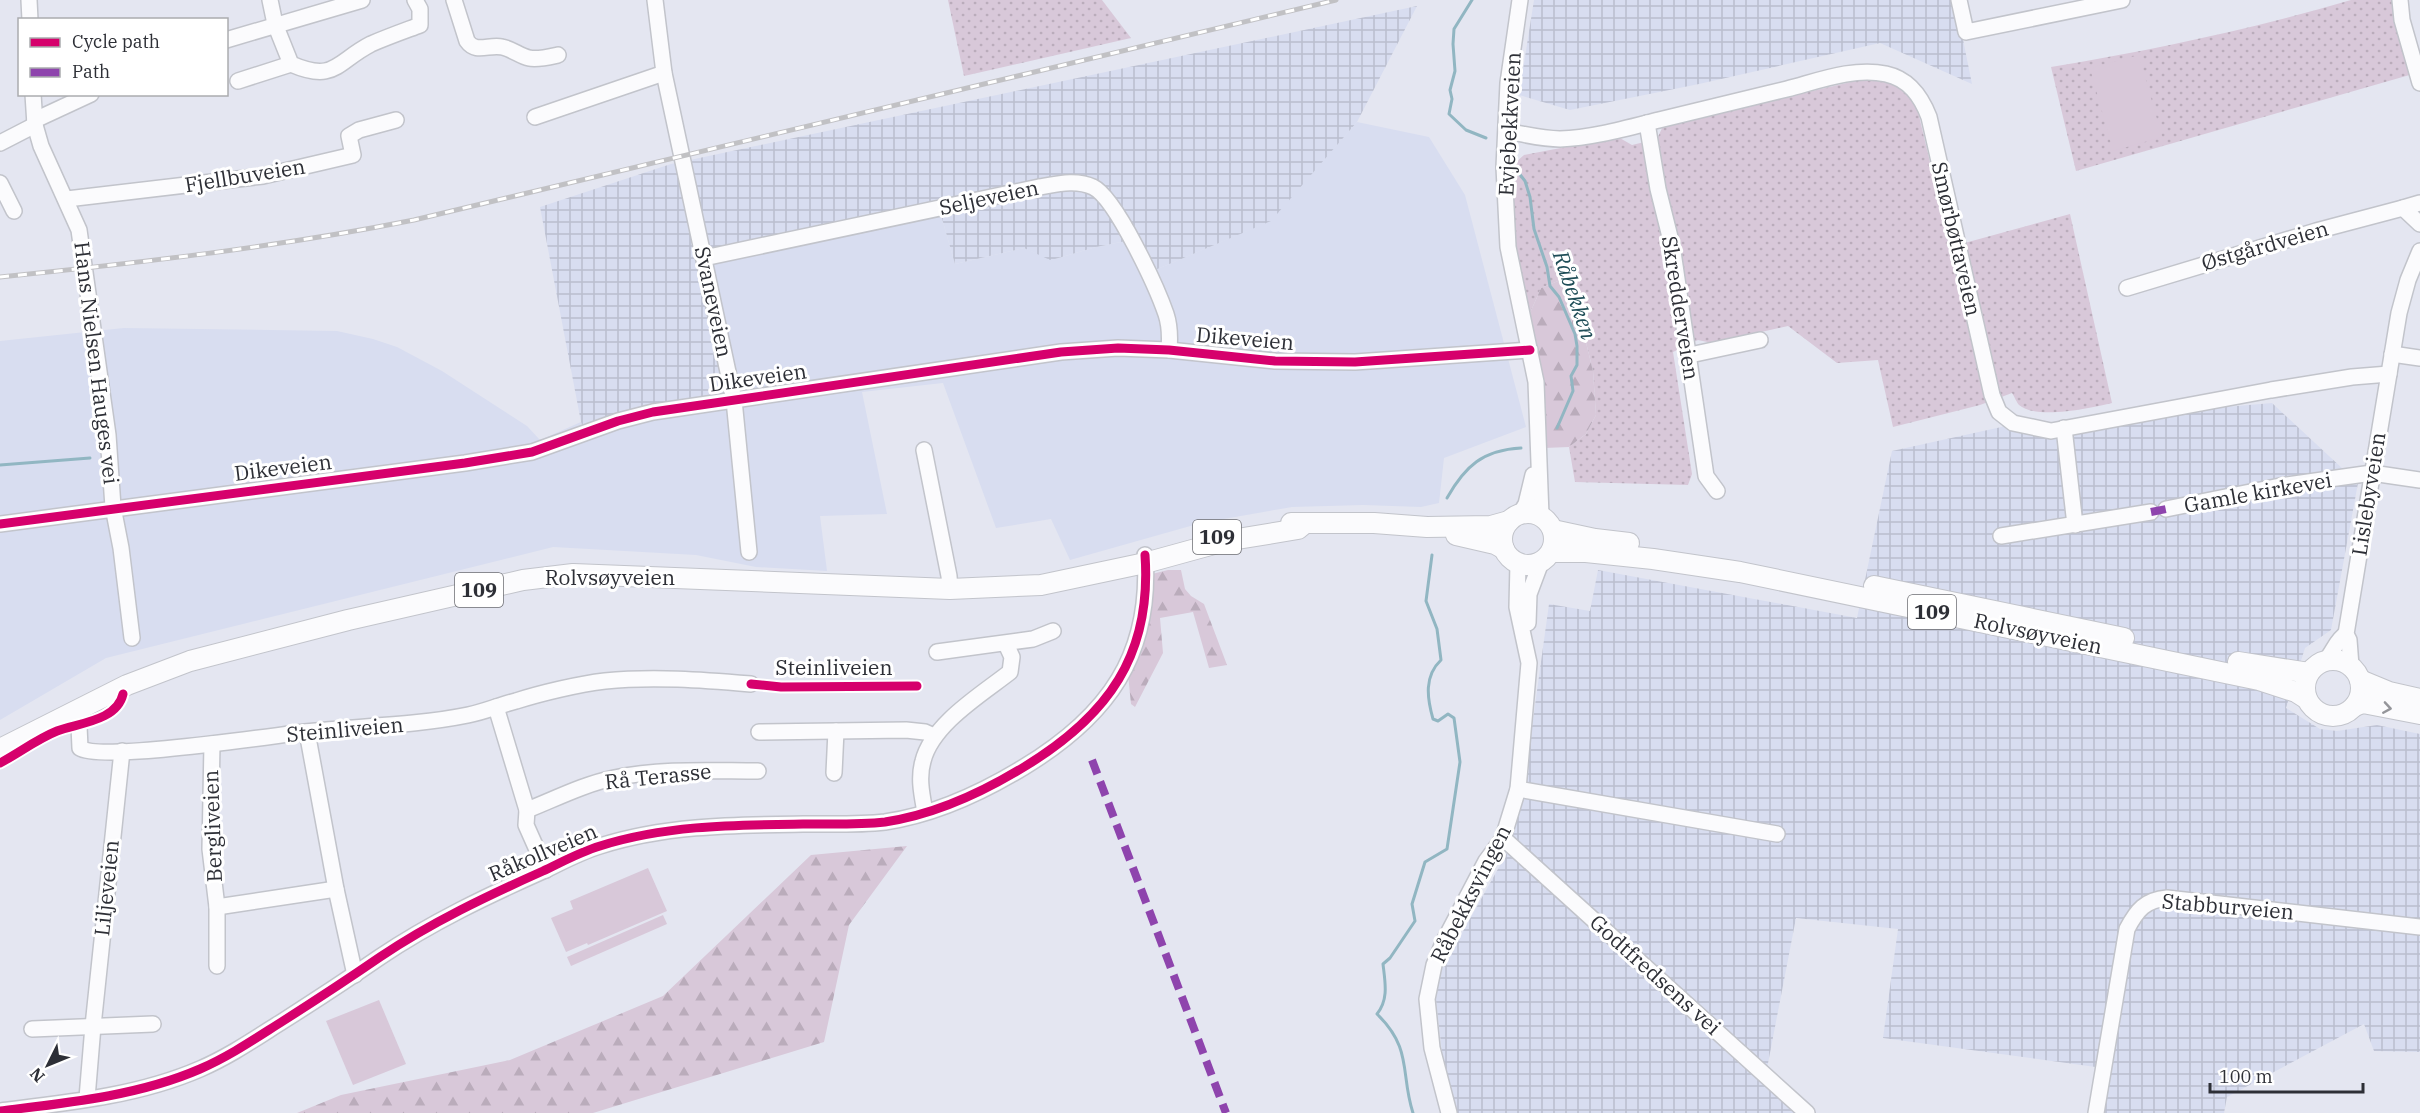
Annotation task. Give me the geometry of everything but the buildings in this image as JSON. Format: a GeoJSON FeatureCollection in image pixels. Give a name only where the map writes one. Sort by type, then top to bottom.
{"type":"FeatureCollection","features":[{"type":"Feature","properties":{"kind":"main road","name":"109"},"geometry":{"type":"LineString","coordinates":[[1515,517],[1531,513],[1547,523]]}},
{"type":"Feature","properties":{"kind":"main road","name":"Rolvsøyveien"},"geometry":{"type":"LineString","coordinates":[[0,749],[127,685],[190,661],[348,620],[540,577],[573,574],[950,589],[1033,584],[1042,580],[1139,561],[1258,528],[1297,522],[1304,524],[1374,523],[1427,527],[1491,526],[1515,517]]}},
{"type":"Feature","properties":{"kind":"main road"},"geometry":{"type":"LineString","coordinates":[[1511,556],[1502,539],[1504,529],[1515,517]]}},
{"type":"Feature","properties":{"kind":"main road","name":"Rolvsøyveien"},"geometry":{"type":"LineString","coordinates":[[1547,523],[1596,539],[1662,546],[1745,560],[2262,666],[2317,667]]}},
{"type":"Feature","properties":{"kind":"main road"},"geometry":{"type":"LineString","coordinates":[[1546,557],[1555,541],[1547,523]]}},
{"type":"Feature","properties":{"kind":"main road","name":"Rolvsøyveien"},"geometry":{"type":"LineString","coordinates":[[1427,527],[1470,537],[1511,556]]}},
{"type":"Feature","properties":{"kind":"main road","name":"109"},"geometry":{"type":"LineString","coordinates":[[1511,556],[1530,565],[1546,557]]}},
{"type":"Feature","properties":{"kind":"main road","name":"Rolvsøyveien"},"geometry":{"type":"LineString","coordinates":[[1546,557],[1653,559],[1740,572],[2259,680],[2296,692],[2307,699]]}},
{"type":"Feature","properties":{"kind":"main road","name":"109"},"geometry":{"type":"LineString","coordinates":[[2317,667],[2338,661],[2389,692],[2420,699]]}},
{"type":"Feature","properties":{"kind":"main road"},"geometry":{"type":"LineString","coordinates":[[2307,699],[2305,685],[2317,667]]}},
{"type":"Feature","properties":{"kind":"main road"},"geometry":{"type":"LineString","coordinates":[[2355,673],[2361,692],[2355,706]]}},
{"type":"Feature","properties":{"kind":"main road","name":"109"},"geometry":{"type":"LineString","coordinates":[[2307,699],[2313,708],[2323,715],[2334,716],[2346,713],[2355,706],[2363,704],[2420,714]]}},
{"type":"Feature","properties":{"kind":"street"},"geometry":{"type":"LineString","coordinates":[[29,0],[30,18]]}},
{"type":"Feature","properties":{"kind":"street"},"geometry":{"type":"LineString","coordinates":[[270,0],[275,24],[291,64]]}},
{"type":"Feature","properties":{"kind":"street"},"geometry":{"type":"LineString","coordinates":[[228,39],[362,0]]}},
{"type":"Feature","properties":{"kind":"street"},"geometry":{"type":"LineString","coordinates":[[238,81],[291,64],[311,73],[330,71],[370,45],[420,25],[420,9],[416,0]]}},
{"type":"Feature","properties":{"kind":"street"},"geometry":{"type":"LineString","coordinates":[[454,0],[470,46],[475,49],[500,46],[518,51],[529,58],[558,55]]}},
{"type":"Feature","properties":{"kind":"street","name":"Svaneveien"},"geometry":{"type":"LineString","coordinates":[[655,0],[664,73],[734,400],[749,552]]}},
{"type":"Feature","properties":{"kind":"street","name":"Evjebekkveien"},"geometry":{"type":"LineString","coordinates":[[1515,517],[1526,504],[1538,461],[1540,433],[1537,392],[1530,350],[1508,248],[1504,167],[1508,83],[1520,0]]}},
{"type":"Feature","properties":{"kind":"street"},"geometry":{"type":"LineString","coordinates":[[1959,0],[1966,32],[2122,0]]}},
{"type":"Feature","properties":{"kind":"street"},"geometry":{"type":"LineString","coordinates":[[2400,0],[2402,20],[2420,83]]}},
{"type":"Feature","properties":{"kind":"street"},"geometry":{"type":"LineString","coordinates":[[535,117],[664,73]]}},
{"type":"Feature","properties":{"kind":"street","name":"Smørbøttaveien"},"geometry":{"type":"LineString","coordinates":[[1506,131],[1560,139],[1647,123],[1849,74],[1886,74],[1905,82],[1922,99],[1929,117],[1992,395],[2004,417],[2024,427],[2050,431],[2352,376],[2390,374]]}},
{"type":"Feature","properties":{"kind":"street","name":"Hans Nielsen Hauges vei"},"geometry":{"type":"LineString","coordinates":[[33,96],[35,122],[48,163],[67,199],[79,230],[87,273],[108,435],[113,507],[121,548],[132,638]]}},
{"type":"Feature","properties":{"kind":"street"},"geometry":{"type":"LineString","coordinates":[[0,143],[35,122],[87,96]]}},
{"type":"Feature","properties":{"kind":"street","name":"Fjellbuveien"},"geometry":{"type":"LineString","coordinates":[[67,199],[263,176],[299,169],[353,155],[349,136],[359,130],[396,120]]}},
{"type":"Feature","properties":{"kind":"street","name":"Skredderveien"},"geometry":{"type":"LineString","coordinates":[[1647,123],[1690,355],[1706,476],[1717,491]]}},
{"type":"Feature","properties":{"kind":"street"},"geometry":{"type":"LineString","coordinates":[[0,183],[14,211]]}},
{"type":"Feature","properties":{"kind":"street","name":"Seljeveien"},"geometry":{"type":"LineString","coordinates":[[704,258],[1039,187],[1081,183],[1101,192],[1111,203],[1137,252],[1166,314],[1170,336],[1169,350]]}},
{"type":"Feature","properties":{"kind":"street","name":"Østgårdveien"},"geometry":{"type":"LineString","coordinates":[[2127,288],[2316,231],[2420,203]]}},
{"type":"Feature","properties":{"kind":"street"},"geometry":{"type":"LineString","coordinates":[[2403,208],[2420,224]]}},
{"type":"Feature","properties":{"kind":"street","name":"Lislebyveien"},"geometry":{"type":"LineString","coordinates":[[2355,673],[2346,634],[2392,354],[2408,280],[2420,251]]}},
{"type":"Feature","properties":{"kind":"street"},"geometry":{"type":"LineString","coordinates":[[1690,355],[1760,340]]}},
{"type":"Feature","properties":{"kind":"street","name":"Dikeveien"},"geometry":{"type":"LineString","coordinates":[[0,524],[113,507],[465,463],[532,452],[618,421],[653,412],[1061,352],[1118,348],[1169,350],[1275,361],[1355,362],[1530,350]]}},
{"type":"Feature","properties":{"kind":"street"},"geometry":{"type":"LineString","coordinates":[[2392,354],[2420,358]]}},
{"type":"Feature","properties":{"kind":"street"},"geometry":{"type":"LineString","coordinates":[[2064,428],[2075,525]]}},
{"type":"Feature","properties":{"kind":"street"},"geometry":{"type":"LineString","coordinates":[[924,450],[950,576],[950,589]]}},
{"type":"Feature","properties":{"kind":"street","name":"Evjebekkveien"},"geometry":{"type":"LineString","coordinates":[[1538,461],[1547,523]]}},
{"type":"Feature","properties":{"kind":"street","name":"Gamle kirkevei"},"geometry":{"type":"LineString","coordinates":[[2001,536],[2159,510],[2280,486],[2372,473],[2420,480]]}},
{"type":"Feature","properties":{"kind":"street","name":"Råbekksvingen"},"geometry":{"type":"LineString","coordinates":[[1449,1113],[1431,1038],[1427,999],[1443,943],[1486,861],[1503,838],[1518,789],[1529,684],[1529,663],[1517,607],[1511,556]]}},
{"type":"Feature","properties":{"kind":"street","name":"Råbekksvingen"},"geometry":{"type":"LineString","coordinates":[[1525,638],[1529,594],[1546,557]]}},
{"type":"Feature","properties":{"kind":"street","name":"Råkollveien"},"geometry":{"type":"LineString","coordinates":[[0,1111],[146,1087],[205,1067],[247,1045],[427,927],[482,898],[596,847],[665,830],[731,825],[883,822],[925,812],[981,790],[1022,769],[1075,731],[1113,689],[1128,666],[1142,624],[1144,595],[1139,561]]}},
{"type":"Feature","properties":{"kind":"street"},"geometry":{"type":"LineString","coordinates":[[937,652],[989,644],[1006,644],[1033,639],[1053,631]]}},
{"type":"Feature","properties":{"kind":"street","name":"Lislebyveien"},"geometry":{"type":"LineString","coordinates":[[2317,667],[2332,654],[2339,638],[2346,634]]}},
{"type":"Feature","properties":{"kind":"street"},"geometry":{"type":"LineString","coordinates":[[925,812],[920,784],[923,760],[934,736],[958,713],[1010,672],[1012,657],[1006,644]]}},
{"type":"Feature","properties":{"kind":"street","name":"Steinliveien"},"geometry":{"type":"LineString","coordinates":[[79,726],[78,742],[80,748],[85,752],[122,751],[212,744],[307,732],[416,724],[471,715],[518,700],[605,681],[692,679],[750,684]]}},
{"type":"Feature","properties":{"kind":"street"},"geometry":{"type":"LineString","coordinates":[[496,707],[527,810],[526,825],[546,870]]}},
{"type":"Feature","properties":{"kind":"street"},"geometry":{"type":"LineString","coordinates":[[759,732],[906,730],[925,732],[934,736]]}},
{"type":"Feature","properties":{"kind":"street"},"geometry":{"type":"LineString","coordinates":[[834,772],[836,731]]}},
{"type":"Feature","properties":{"kind":"street"},"geometry":{"type":"LineString","coordinates":[[307,732],[336,889],[355,975]]}},
{"type":"Feature","properties":{"kind":"street","name":"Bergliveien"},"geometry":{"type":"LineString","coordinates":[[212,744],[210,849],[217,908],[218,966]]}},
{"type":"Feature","properties":{"kind":"street","name":"Liljeveien"},"geometry":{"type":"LineString","coordinates":[[87,1098],[122,751]]}},
{"type":"Feature","properties":{"kind":"street","name":"Rå Terasse"},"geometry":{"type":"LineString","coordinates":[[527,810],[589,785],[615,778],[680,771],[758,771]]}},
{"type":"Feature","properties":{"kind":"street"},"geometry":{"type":"LineString","coordinates":[[1518,789],[1777,834]]}},
{"type":"Feature","properties":{"kind":"street","name":"Godtfredsens vei"},"geometry":{"type":"LineString","coordinates":[[1503,838],[1807,1113]]}},
{"type":"Feature","properties":{"kind":"street","name":"Bergliveien"},"geometry":{"type":"LineString","coordinates":[[217,908],[336,889]]}},
{"type":"Feature","properties":{"kind":"street","name":"Stabburveien"},"geometry":{"type":"LineString","coordinates":[[2096,1113],[2127,929],[2140,907],[2148,902],[2167,898],[2420,927]]}},
{"type":"Feature","properties":{"kind":"street"},"geometry":{"type":"LineString","coordinates":[[32,1029],[153,1023]]}},
{"type":"Feature","properties":{"kind":"shaded area"},"geometry":{"type":"Polygon","coordinates":[[[1534,0],[1955,0],[1972,84],[1880,43],[1699,84],[1570,110],[1519,95],[1534,0]]]}},
{"type":"Feature","properties":{"kind":"shaded area"},"geometry":{"type":"Polygon","coordinates":[[[1417,6],[1357,122],[1271,221],[1148,273],[1131,240],[1050,260],[1024,248],[955,264],[939,208],[705,258],[734,400],[585,433],[540,207],[671,164],[1417,6]]]}},
{"type":"Feature","properties":{"kind":"shaded area"},"geometry":{"type":"Polygon","coordinates":[[[1357,122],[1429,137],[1465,195],[1526,427],[1444,458],[1439,503],[1421,507],[1363,505],[1292,507],[1201,523],[1070,560],[1051,519],[996,528],[943,383],[862,392],[887,514],[820,516],[827,571],[756,567],[696,555],[553,547],[106,658],[0,720],[0,341],[124,328],[337,331],[397,347],[442,371],[527,426],[540,440],[581,422],[585,432],[704,258],[939,208],[955,264],[1024,248],[1055,259],[1131,240],[1148,273],[1270,221],[1357,122]]]}},
{"type":"Feature","properties":{"kind":"shaded area"},"geometry":{"type":"Polygon","coordinates":[[[2272,403],[2358,483],[2331,630],[2305,648],[2286,708],[2320,729],[2337,731],[2377,725],[2420,734],[2420,1052],[2374,1051],[2364,1024],[2227,1097],[2224,1113],[2104,1113],[2110,1069],[1883,1038],[1898,929],[1796,918],[1764,1084],[1796,1113],[1449,1113],[1434,983],[1508,851],[1532,727],[1549,604],[1590,611],[1598,570],[1857,618],[1892,451],[2006,426],[2272,403]]]}},
{"type":"Feature","properties":{"kind":"green space"},"geometry":{"type":"Polygon","coordinates":[[[948,0],[1102,0],[1131,38],[964,76],[948,0]]]}},
{"type":"Feature","properties":{"kind":"green space"},"geometry":{"type":"Polygon","coordinates":[[[2351,0],[2394,0],[2413,74],[2076,171],[2051,67],[2202,38],[2351,0]]]}},
{"type":"Feature","properties":{"kind":"green space"},"geometry":{"type":"Polygon","coordinates":[[[2139,55],[2162,137],[2113,151],[2090,68],[2139,55]]]}},
{"type":"Feature","properties":{"kind":"green space"},"geometry":{"type":"Polygon","coordinates":[[[1868,78],[1898,85],[1916,103],[1950,247],[2070,214],[2112,403],[2064,412],[2038,412],[2019,405],[2012,393],[1980,405],[1893,427],[1878,360],[1837,363],[1788,326],[1712,343],[1698,340],[1673,352],[1692,474],[1688,485],[1575,482],[1569,447],[1586,434],[1596,415],[1593,371],[1583,330],[1558,281],[1541,288],[1530,313],[1512,242],[1509,178],[1516,162],[1524,155],[1618,137],[1632,145],[1657,139],[1663,126],[1868,78]]]}},
{"type":"Feature","properties":{"kind":"green space"},"geometry":{"type":"Polygon","coordinates":[[[1558,281],[1583,330],[1593,371],[1596,415],[1586,434],[1569,447],[1544,448],[1530,313],[1541,288],[1558,281]]]}},
{"type":"Feature","properties":{"kind":"green space"},"geometry":{"type":"Polygon","coordinates":[[[1181,570],[1185,589],[1204,604],[1227,665],[1209,668],[1193,612],[1160,618],[1163,653],[1135,707],[1131,704],[1128,674],[1143,649],[1152,574],[1181,570]]]}},
{"type":"Feature","properties":{"kind":"green space"},"geometry":{"type":"Polygon","coordinates":[[[907,846],[849,925],[824,1042],[593,1113],[297,1113],[341,1095],[510,1060],[663,996],[811,855],[907,846]]]}},
{"type":"Feature","properties":{"kind":"green space"},"geometry":{"type":"Polygon","coordinates":[[[648,868],[667,911],[566,952],[551,918],[573,909],[570,901],[648,868]]]}},
{"type":"Feature","properties":{"kind":"green space"},"geometry":{"type":"Polygon","coordinates":[[[663,915],[667,924],[571,966],[567,957],[663,915]]]}},
{"type":"Feature","properties":{"kind":"green space"},"geometry":{"type":"Polygon","coordinates":[[[379,1000],[406,1064],[353,1085],[326,1021],[379,1000]]]}},
{"type":"Feature","properties":{"kind":"waterway","name":"Råbekken"},"geometry":{"type":"LineString","coordinates":[[1472,0],[1454,29],[1455,71],[1450,90],[1452,99],[1449,114],[1466,130],[1486,138]]}},
{"type":"Feature","properties":{"kind":"waterway","name":"Råbekken"},"geometry":{"type":"LineString","coordinates":[[1518,172],[1525,181],[1530,197],[1534,229],[1547,267],[1550,286],[1559,297],[1575,334],[1577,346],[1577,365],[1571,376],[1573,391],[1557,428]]}},
{"type":"Feature","properties":{"kind":"waterway","name":"Råbekken"},"geometry":{"type":"LineString","coordinates":[[1447,498],[1461,477],[1476,462],[1496,452],[1521,448]]}},
{"type":"Feature","properties":{"kind":"waterway"},"geometry":{"type":"LineString","coordinates":[[0,465],[90,458]]}},
{"type":"Feature","properties":{"kind":"waterway","name":"Råbekken"},"geometry":{"type":"LineString","coordinates":[[1413,1113],[1401,1050],[1396,1039],[1377,1014],[1385,996],[1383,964],[1390,958],[1415,921],[1412,904],[1425,862],[1447,849],[1460,762],[1454,718],[1448,714],[1438,721],[1433,719],[1429,703],[1429,680],[1441,660],[1437,629],[1426,601],[1432,555]]}},
{"type":"Feature","properties":{"kind":"railway"},"geometry":{"type":"LineString","coordinates":[[0,277],[208,253],[363,230],[414,220],[1336,0]]}},
{"type":"Feature","properties":{"kind":"marked path"},"geometry":{"type":"LineString","coordinates":[[2151,512],[2166,509]]}},
{"type":"Feature","properties":{"kind":"marked path"},"geometry":{"type":"LineString","coordinates":[[1092,760],[1226,1113]]}},
{"type":"Feature","properties":{"kind":"cycle path"},"geometry":{"type":"LineString","coordinates":[[0,524],[465,463],[532,452],[618,421],[653,412],[1061,352],[1118,348],[1169,350],[1275,361],[1355,362],[1530,350]]}},
{"type":"Feature","properties":{"kind":"cycle path"},"geometry":{"type":"LineString","coordinates":[[0,1111],[127,1092],[200,1069],[253,1040],[400,944],[440,921],[501,890],[600,846],[675,830],[751,825],[885,822],[921,814],[975,794],[1024,767],[1054,747],[1101,704],[1119,679],[1132,653],[1141,623],[1145,591],[1145,555]]}},
{"type":"Feature","properties":{"kind":"cycle path"},"geometry":{"type":"LineString","coordinates":[[751,684],[781,687],[917,686]]}},
{"type":"Feature","properties":{"kind":"cycle path"},"geometry":{"type":"LineString","coordinates":[[0,763],[50,734],[105,715],[113,710],[123,694]]}}]}
